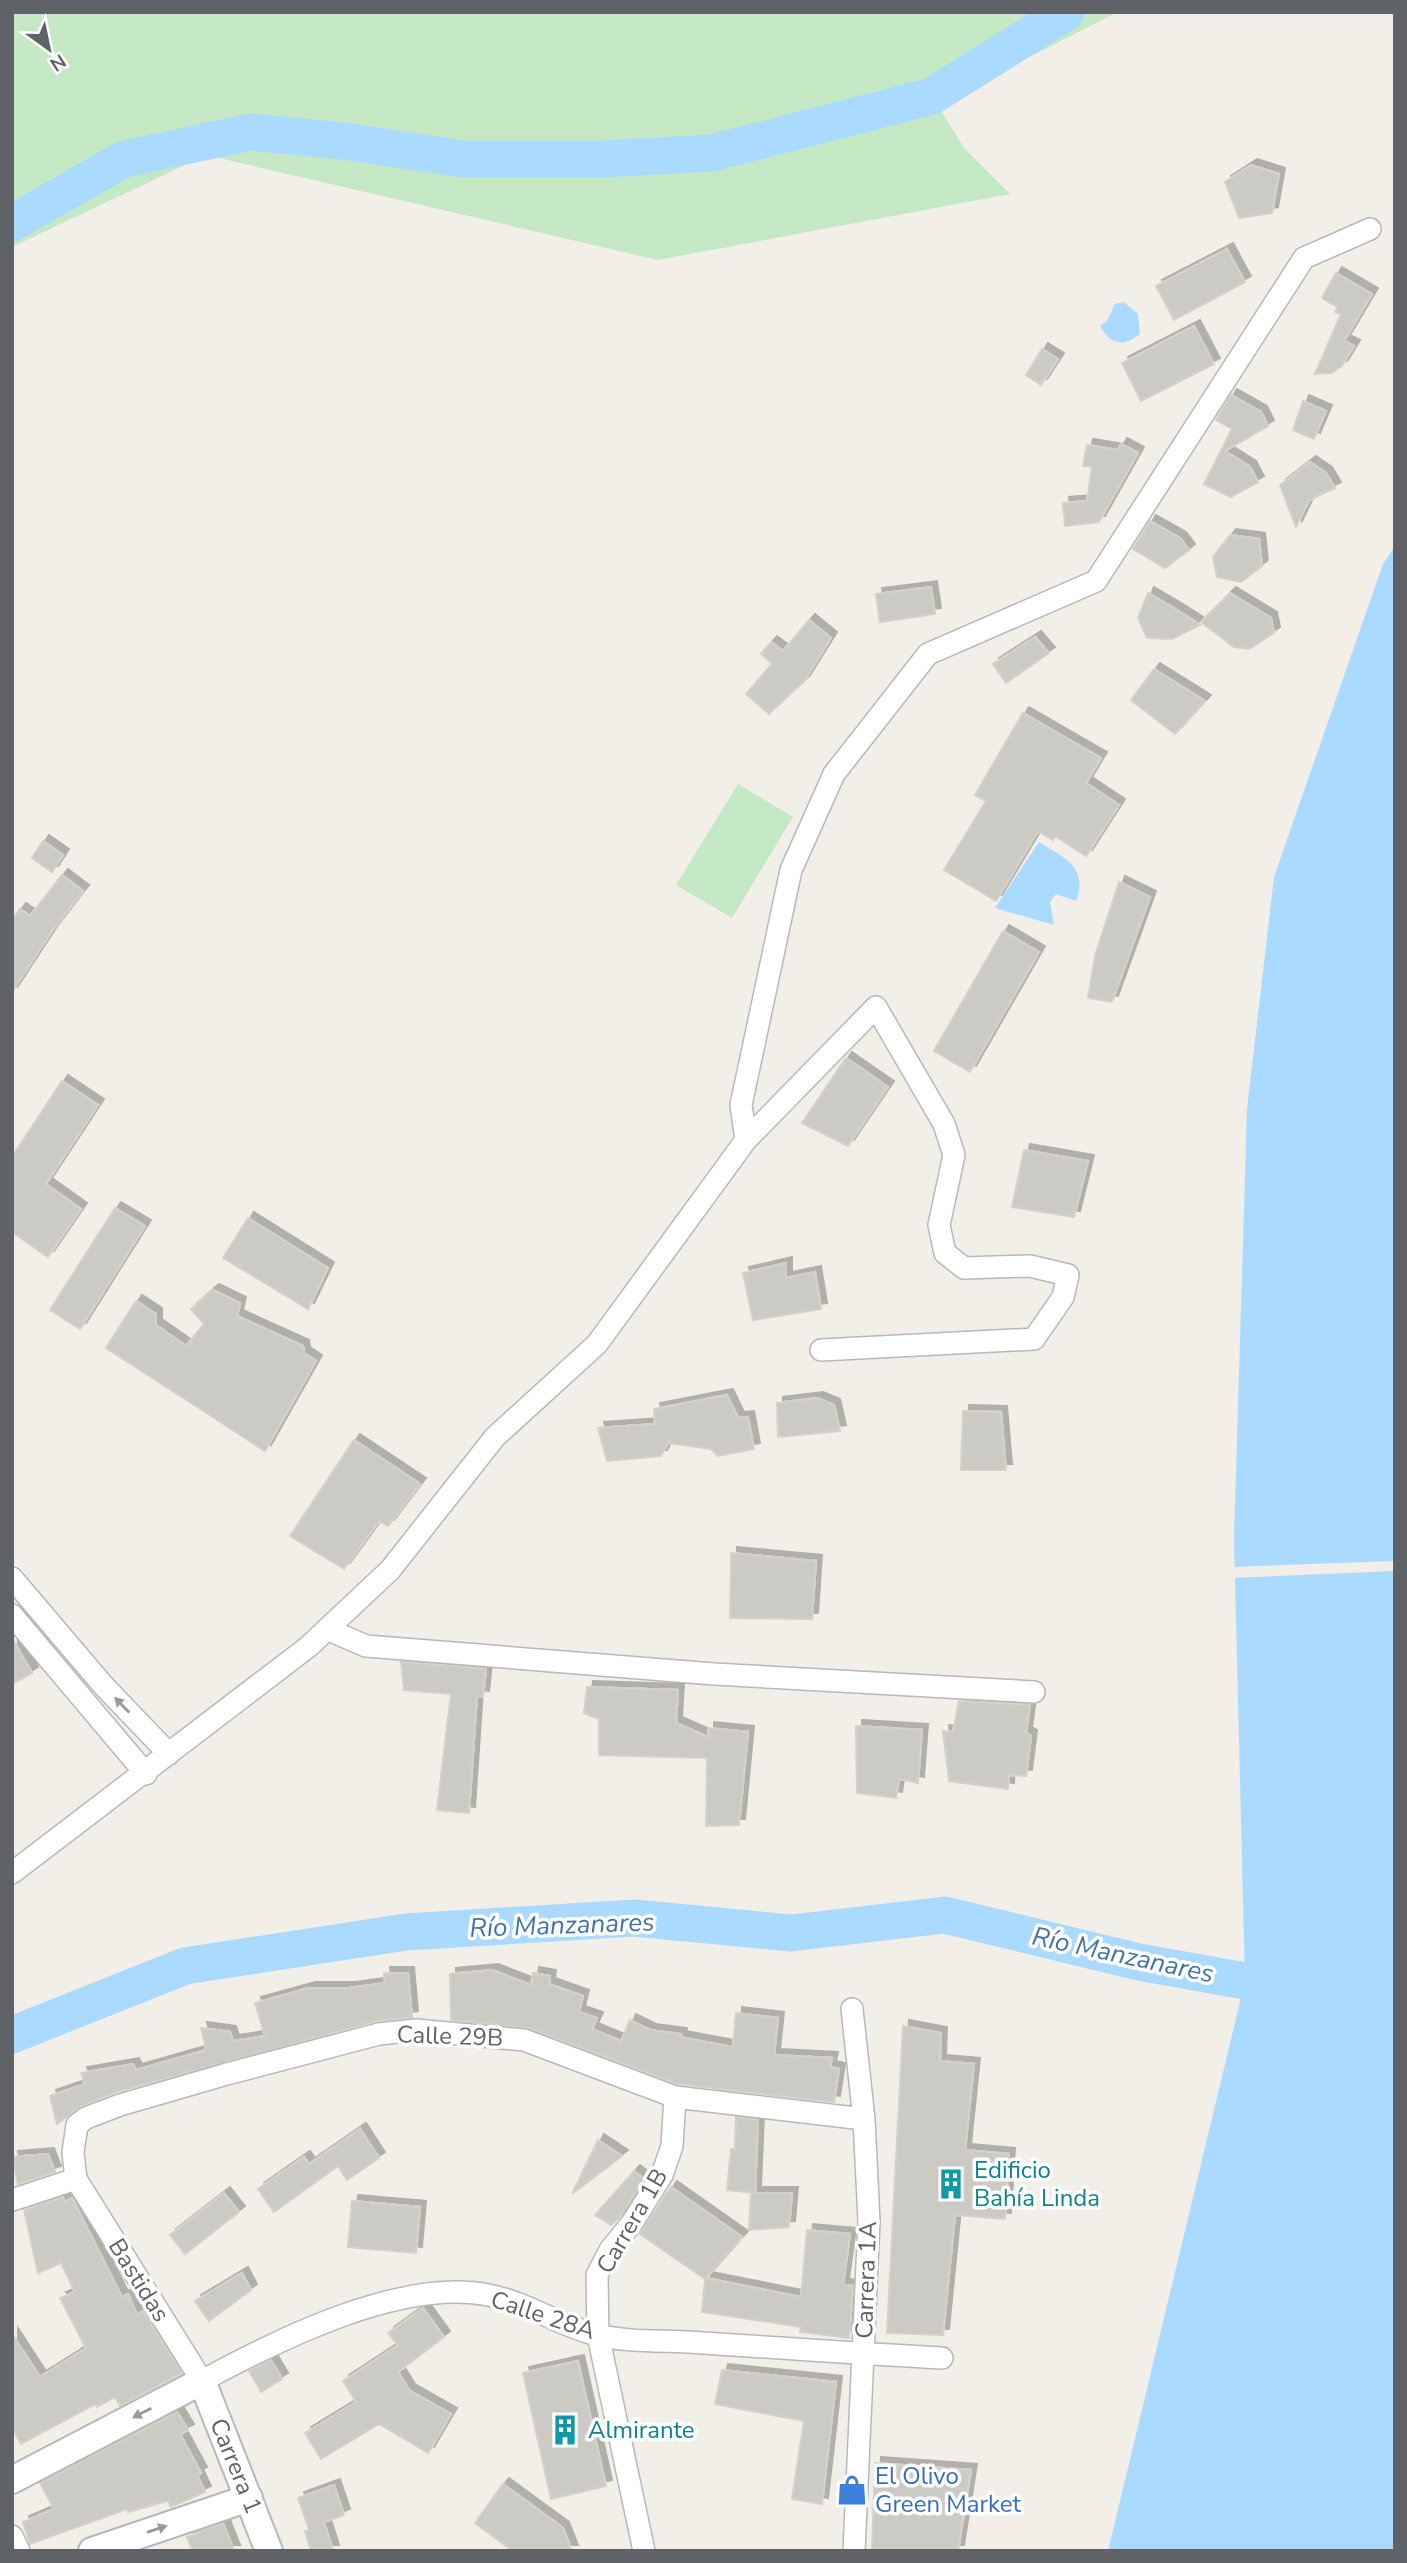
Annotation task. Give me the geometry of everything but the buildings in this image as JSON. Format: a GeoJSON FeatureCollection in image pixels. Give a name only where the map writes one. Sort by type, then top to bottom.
{"type":"FeatureCollection","features":[{"type":"Feature","properties":{"kind":"street"},"geometry":{"type":"LineString","coordinates":[[746,1140],[741,1105],[791,870],[834,774],[928,654],[1096,581],[1304,258],[1370,229]]}},
{"type":"Feature","properties":{"kind":"street"},"geometry":{"type":"LineString","coordinates":[[12,1873],[146,1774],[329,1630],[390,1570],[495,1437],[597,1344],[746,1140],[876,1007],[944,1124],[954,1155],[939,1224],[946,1253],[964,1268],[1030,1266],[1068,1275],[1063,1297],[1034,1339],[821,1350]]}},
{"type":"Feature","properties":{"kind":"street"},"geometry":{"type":"LineString","coordinates":[[12,1578],[103,1685],[169,1754]]}},
{"type":"Feature","properties":{"kind":"street"},"geometry":{"type":"LineString","coordinates":[[12,1615],[146,1774]]}},
{"type":"Feature","properties":{"kind":"street"},"geometry":{"type":"LineString","coordinates":[[329,1630],[366,1646],[714,1674],[1034,1692]]}},
{"type":"Feature","properties":{"kind":"street","name":"Carrera 1A"},"geometry":{"type":"LineString","coordinates":[[852,2009],[864,2119],[869,2221],[854,2551]]}},
{"type":"Feature","properties":{"kind":"street","name":"Calle 29B"},"geometry":{"type":"LineString","coordinates":[[76,2179],[74,2137],[77,2125],[86,2118],[216,2077],[379,2035],[416,2030],[524,2040],[675,2097],[864,2119]]}},
{"type":"Feature","properties":{"kind":"street","name":"Carrera 1B"},"geometry":{"type":"LineString","coordinates":[[644,2551],[598,2335],[597,2275],[610,2250],[632,2223],[662,2175],[672,2146],[675,2097]]}},
{"type":"Feature","properties":{"kind":"street"},"geometry":{"type":"LineString","coordinates":[[12,2200],[76,2179]]}},
{"type":"Feature","properties":{"kind":"street","name":"Bastidas"},"geometry":{"type":"LineString","coordinates":[[76,2179],[202,2381]]}},
{"type":"Feature","properties":{"kind":"street","name":"Calle 28A"},"geometry":{"type":"LineString","coordinates":[[202,2381],[260,2351],[350,2314],[401,2300],[442,2294],[485,2294],[598,2335],[942,2358]]}},
{"type":"Feature","properties":{"kind":"street"},"geometry":{"type":"LineString","coordinates":[[12,2480],[202,2381]]}},
{"type":"Feature","properties":{"kind":"street","name":"Carrera 1"},"geometry":{"type":"LineString","coordinates":[[202,2381],[269,2551]]}},
{"type":"Feature","properties":{"kind":"street"},"geometry":{"type":"LineString","coordinates":[[92,2551],[249,2498]]}},
{"type":"Feature","properties":{"kind":"street"},"geometry":{"type":"LineString","coordinates":[[12,2536],[19,2551]]}},
{"type":"Feature","properties":{"kind":"green space"},"geometry":{"type":"Polygon","coordinates":[[[12,12],[1118,12],[937,104],[964,148],[1010,194],[658,260],[206,155],[12,247],[12,12]]]}},
{"type":"Feature","properties":{"kind":"green space"},"geometry":{"type":"Polygon","coordinates":[[[738,784],[793,817],[732,918],[676,885],[738,784]]]}},
{"type":"Feature","properties":{"kind":"water"},"geometry":{"type":"Polygon","coordinates":[[[1124,302],[1138,314],[1140,334],[1128,341],[1118,342],[1108,337],[1100,326],[1107,321],[1115,304],[1124,302]]]}},
{"type":"Feature","properties":{"kind":"water"},"geometry":{"type":"Polygon","coordinates":[[[1395,546],[1395,2551],[1108,2551],[1245,1981],[1234,1539],[1247,1109],[1274,877],[1383,564],[1395,546]]]}},
{"type":"Feature","properties":{"kind":"water"},"geometry":{"type":"Polygon","coordinates":[[[1039,842],[1072,865],[1079,880],[1076,901],[1056,894],[1050,902],[1054,925],[995,908],[1039,842]]]}},
{"type":"Feature","properties":{"kind":"pier"},"geometry":{"type":"Polygon","coordinates":[[[1395,1561],[1395,1571],[1231,1578],[1231,1567],[1395,1561]]]}},
{"type":"Feature","properties":{"kind":"waterway"},"geometry":{"type":"LineString","coordinates":[[12,223],[124,159],[251,132],[343,141],[463,159],[603,159],[712,153],[932,96],[1066,12]]}},
{"type":"Feature","properties":{"kind":"waterway","name":"Río Manzanares"},"geometry":{"type":"LineString","coordinates":[[12,2035],[185,1966],[406,1932],[634,1918],[791,1933],[945,1915],[1139,1962],[1245,1981]]}},
{"type":"Feature","properties":{"kind":"place","name":"Edificio Bahía Linda"},"geometry":{"type":"Point","coordinates":[951,2184]}},
{"type":"Feature","properties":{"kind":"place","name":"Almirante"},"geometry":{"type":"Point","coordinates":[565,2430]}},
{"type":"Feature","properties":{"kind":"place","name":"El Olivo Green Market"},"geometry":{"type":"Point","coordinates":[852,2490]}}]}
